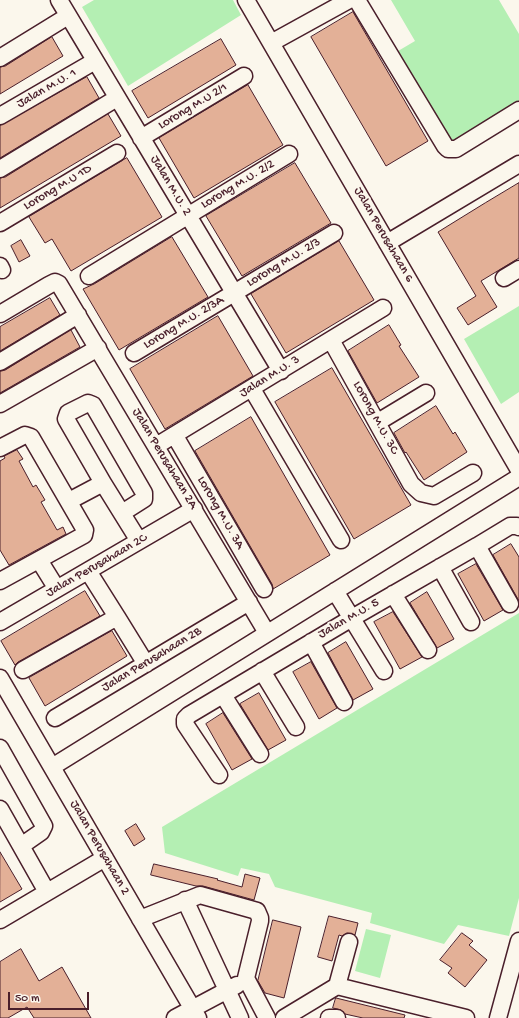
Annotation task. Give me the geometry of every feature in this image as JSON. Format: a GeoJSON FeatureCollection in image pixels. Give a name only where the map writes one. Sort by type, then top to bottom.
{"type":"FeatureCollection","features":[{"type":"Feature","properties":{"kind":"street","name":"Jalan M.U. 2"},"geometry":{"type":"LineString","coordinates":[[59,0],[281,371]]}},
{"type":"Feature","properties":{"kind":"street","name":"Jalan Perusahaan 6"},"geometry":{"type":"LineString","coordinates":[[246,0],[519,470]]}},
{"type":"Feature","properties":{"kind":"street"},"geometry":{"type":"LineString","coordinates":[[272,43],[349,0]]}},
{"type":"Feature","properties":{"kind":"street"},"geometry":{"type":"LineString","coordinates":[[357,0],[448,150],[456,149],[519,110]]}},
{"type":"Feature","properties":{"kind":"street"},"geometry":{"type":"LineString","coordinates":[[0,58],[68,16]]}},
{"type":"Feature","properties":{"kind":"street","name":"Jalan M.U. 1"},"geometry":{"type":"LineString","coordinates":[[0,116],[95,61]]}},
{"type":"Feature","properties":{"kind":"street","name":"Lorong M.U 2/1"},"geometry":{"type":"LineString","coordinates":[[141,138],[244,76]]}},
{"type":"Feature","properties":{"kind":"street"},"geometry":{"type":"LineString","coordinates":[[0,169],[117,98]]}},
{"type":"Feature","properties":{"kind":"street","name":"Lorong M.U 1D"},"geometry":{"type":"LineString","coordinates":[[0,223],[116,153]]}},
{"type":"Feature","properties":{"kind":"street","name":"Lorong M.U. 2/2"},"geometry":{"type":"LineString","coordinates":[[89,276],[289,154]]}},
{"type":"Feature","properties":{"kind":"street"},"geometry":{"type":"LineString","coordinates":[[387,243],[519,164]]}},
{"type":"Feature","properties":{"kind":"street","name":"Lorong M.U. 2/3"},"geometry":{"type":"LineString","coordinates":[[234,293],[334,233]]}},
{"type":"Feature","properties":{"kind":"street"},"geometry":{"type":"LineString","coordinates":[[504,278],[519,269]]}},
{"type":"Feature","properties":{"kind":"street","name":"Jalan Perusahaan 2A"},"geometry":{"type":"LineString","coordinates":[[0,314],[49,285],[55,282],[59,284],[267,633]]}},
{"type":"Feature","properties":{"kind":"street","name":"Lorong M.U. 2/3A"},"geometry":{"type":"LineString","coordinates":[[134,353],[234,293]]}},
{"type":"Feature","properties":{"kind":"street","name":"Jalan M.U. 3"},"geometry":{"type":"LineString","coordinates":[[156,446],[175,436],[383,308]]}},
{"type":"Feature","properties":{"kind":"street"},"geometry":{"type":"LineString","coordinates":[[0,362],[78,315]]}},
{"type":"Feature","properties":{"kind":"street","name":"Lorong M.U. 3C"},"geometry":{"type":"LineString","coordinates":[[331,340],[412,484],[421,493],[434,496],[473,473]]}},
{"type":"Feature","properties":{"kind":"street"},"geometry":{"type":"LineString","coordinates":[[0,404],[98,348]]}},
{"type":"Feature","properties":{"kind":"street"},"geometry":{"type":"LineString","coordinates":[[252,389],[341,540]]}},
{"type":"Feature","properties":{"kind":"street"},"geometry":{"type":"LineString","coordinates":[[378,422],[426,393]]}},
{"type":"Feature","properties":{"kind":"street"},"geometry":{"type":"LineString","coordinates":[[122,513],[144,499],[144,493],[93,405],[88,403],[68,413],[66,420],[103,483],[139,541]]}},
{"type":"Feature","properties":{"kind":"street"},"geometry":{"type":"LineString","coordinates":[[0,448],[25,435],[31,437],[85,530],[84,535],[0,581]]}},
{"type":"Feature","properties":{"kind":"street","name":"Lorong M.U. 3A"},"geometry":{"type":"LineString","coordinates":[[175,436],[264,589]]}},
{"type":"Feature","properties":{"kind":"street"},"geometry":{"type":"LineString","coordinates":[[52,767],[519,477]]}},
{"type":"Feature","properties":{"kind":"street"},"geometry":{"type":"LineString","coordinates":[[69,501],[103,483]]}},
{"type":"Feature","properties":{"kind":"street","name":"Jalan Perusahaan 2C"},"geometry":{"type":"LineString","coordinates":[[0,622],[194,509]]}},
{"type":"Feature","properties":{"kind":"street","name":"Jalan M.U. 5"},"geometry":{"type":"LineString","coordinates":[[219,775],[185,724],[185,719],[189,715],[510,526],[518,526]]}},
{"type":"Feature","properties":{"kind":"street"},"geometry":{"type":"LineString","coordinates":[[477,546],[510,604]]}},
{"type":"Feature","properties":{"kind":"street"},"geometry":{"type":"LineString","coordinates":[[39,560],[57,589]]}},
{"type":"Feature","properties":{"kind":"street"},"geometry":{"type":"LineString","coordinates":[[440,567],[471,622]]}},
{"type":"Feature","properties":{"kind":"street"},"geometry":{"type":"LineString","coordinates":[[88,571],[146,664]]}},
{"type":"Feature","properties":{"kind":"street"},"geometry":{"type":"LineString","coordinates":[[335,591],[384,671]]}},
{"type":"Feature","properties":{"kind":"street"},"geometry":{"type":"LineString","coordinates":[[393,594],[428,650]]}},
{"type":"Feature","properties":{"kind":"street","name":"Jalan Perusahaan 2B"},"geometry":{"type":"LineString","coordinates":[[55,718],[249,602]]}},
{"type":"Feature","properties":{"kind":"street"},"geometry":{"type":"LineString","coordinates":[[23,670],[117,617]]}},
{"type":"Feature","properties":{"kind":"street"},"geometry":{"type":"LineString","coordinates":[[312,642],[344,702]]}},
{"type":"Feature","properties":{"kind":"street"},"geometry":{"type":"LineString","coordinates":[[262,671],[296,727]]}},
{"type":"Feature","properties":{"kind":"street","name":"Jalan Perusahaan 2"},"geometry":{"type":"LineString","coordinates":[[0,678],[195,1013]]}},
{"type":"Feature","properties":{"kind":"street"},"geometry":{"type":"LineString","coordinates":[[223,695],[260,754]]}},
{"type":"Feature","properties":{"kind":"street"},"geometry":{"type":"LineString","coordinates":[[0,748],[44,826],[41,832],[21,846]]}},
{"type":"Feature","properties":{"kind":"street"},"geometry":{"type":"LineString","coordinates":[[0,809],[47,892]]}},
{"type":"Feature","properties":{"kind":"street"},"geometry":{"type":"LineString","coordinates":[[0,920],[105,858]]}},
{"type":"Feature","properties":{"kind":"street"},"geometry":{"type":"LineString","coordinates":[[140,918],[200,895],[253,910],[259,914],[260,921],[247,980],[267,1018]]}},
{"type":"Feature","properties":{"kind":"street"},"geometry":{"type":"LineString","coordinates":[[185,900],[240,1018]]}},
{"type":"Feature","properties":{"kind":"street"},"geometry":{"type":"LineString","coordinates":[[498,1018],[519,941]]}},
{"type":"Feature","properties":{"kind":"street"},"geometry":{"type":"LineString","coordinates":[[284,1018],[336,986],[349,942]]}},
{"type":"Feature","properties":{"kind":"street"},"geometry":{"type":"LineString","coordinates":[[175,1018],[195,1013],[227,990],[247,980]]}},
{"type":"Feature","properties":{"kind":"street"},"geometry":{"type":"LineString","coordinates":[[336,986],[466,1018]]}},
{"type":"Feature","properties":{"kind":"street"},"geometry":{"type":"LineString","coordinates":[[329,1018],[337,1018]]}},
{"type":"Feature","properties":{"kind":"green space"},"geometry":{"type":"Polygon","coordinates":[[[94,0],[233,0],[241,15],[128,86],[82,7],[94,0]]]}},
{"type":"Feature","properties":{"kind":"green space"},"geometry":{"type":"Polygon","coordinates":[[[391,0],[499,0],[519,34],[519,105],[448,148],[393,54],[415,41],[391,0]]]}},
{"type":"Feature","properties":{"kind":"green space"},"geometry":{"type":"Polygon","coordinates":[[[519,306],[519,392],[501,404],[464,339],[519,306]]]}},
{"type":"Feature","properties":{"kind":"green space"},"geometry":{"type":"Polygon","coordinates":[[[519,613],[519,898],[509,936],[458,925],[444,944],[370,923],[372,913],[275,887],[269,874],[241,868],[238,876],[165,853],[162,827],[519,613]]]}},
{"type":"Feature","properties":{"kind":"green space"},"geometry":{"type":"Polygon","coordinates":[[[366,929],[391,935],[380,978],[355,971],[366,929]]]}},
{"type":"Feature","properties":{"kind":"building"},"geometry":{"type":"Polygon","coordinates":[[[353,12],[428,141],[386,166],[311,37],[353,12]]]}},
{"type":"Feature","properties":{"kind":"building"},"geometry":{"type":"Polygon","coordinates":[[[52,37],[63,56],[0,94],[0,67],[5,66],[52,37]]]}},
{"type":"Feature","properties":{"kind":"building"},"geometry":{"type":"Polygon","coordinates":[[[221,39],[236,65],[148,118],[132,91],[221,39]]]}},
{"type":"Feature","properties":{"kind":"building"},"geometry":{"type":"Polygon","coordinates":[[[87,77],[99,98],[0,158],[0,126],[87,77]]]}},
{"type":"Feature","properties":{"kind":"building"},"geometry":{"type":"Polygon","coordinates":[[[248,85],[283,145],[194,198],[159,138],[248,85]]]}},
{"type":"Feature","properties":{"kind":"building"},"geometry":{"type":"Polygon","coordinates":[[[108,114],[121,136],[0,208],[0,178],[5,177],[108,114]]]}},
{"type":"Feature","properties":{"kind":"building"},"geometry":{"type":"Polygon","coordinates":[[[127,158],[162,217],[71,271],[52,239],[45,243],[29,217],[127,158]]]}},
{"type":"Feature","properties":{"kind":"building"},"geometry":{"type":"Polygon","coordinates":[[[295,163],[331,223],[242,276],[206,216],[295,163]]]}},
{"type":"Feature","properties":{"kind":"building"},"geometry":{"type":"Polygon","coordinates":[[[519,183],[519,258],[481,281],[497,307],[468,325],[457,308],[476,296],[438,232],[519,183]]]}},
{"type":"Feature","properties":{"kind":"building"},"geometry":{"type":"Polygon","coordinates":[[[172,237],[208,297],[119,350],[83,289],[94,284],[172,237]]]}},
{"type":"Feature","properties":{"kind":"building"},"geometry":{"type":"Polygon","coordinates":[[[21,240],[30,256],[19,262],[11,246],[21,240]]]}},
{"type":"Feature","properties":{"kind":"building"},"geometry":{"type":"Polygon","coordinates":[[[339,241],[374,300],[286,353],[251,294],[339,241]]]}},
{"type":"Feature","properties":{"kind":"building"},"geometry":{"type":"Polygon","coordinates":[[[50,298],[60,315],[0,351],[0,327],[50,298]]]}},
{"type":"Feature","properties":{"kind":"building"},"geometry":{"type":"Polygon","coordinates":[[[218,316],[253,376],[165,429],[130,369],[218,316]]]}},
{"type":"Feature","properties":{"kind":"building"},"geometry":{"type":"Polygon","coordinates":[[[389,325],[401,345],[399,346],[419,377],[377,403],[348,351],[389,325]]]}},
{"type":"Feature","properties":{"kind":"building"},"geometry":{"type":"Polygon","coordinates":[[[71,330],[80,347],[0,393],[0,371],[5,370],[71,330]]]}},
{"type":"Feature","properties":{"kind":"building"},"geometry":{"type":"Polygon","coordinates":[[[332,368],[411,505],[354,539],[275,402],[332,368]]]}},
{"type":"Feature","properties":{"kind":"building"},"geometry":{"type":"Polygon","coordinates":[[[436,406],[453,434],[455,432],[467,452],[424,480],[406,452],[405,453],[394,433],[436,406]]]}},
{"type":"Feature","properties":{"kind":"building"},"geometry":{"type":"Polygon","coordinates":[[[251,417],[330,555],[273,589],[272,584],[195,451],[251,417]]]}},
{"type":"Feature","properties":{"kind":"building"},"geometry":{"type":"Polygon","coordinates":[[[17,450],[23,459],[19,461],[33,487],[36,485],[45,500],[41,502],[57,530],[63,527],[66,534],[9,565],[0,550],[0,461],[5,458],[4,456],[17,450]]]}},
{"type":"Feature","properties":{"kind":"building"},"geometry":{"type":"Polygon","coordinates":[[[511,544],[519,557],[519,601],[493,555],[511,544]]]}},
{"type":"Feature","properties":{"kind":"building"},"geometry":{"type":"Polygon","coordinates":[[[476,564],[503,610],[484,621],[458,574],[476,564]]]}},
{"type":"Feature","properties":{"kind":"building"},"geometry":{"type":"Polygon","coordinates":[[[85,591],[100,616],[15,665],[1,641],[85,591]]]}},
{"type":"Feature","properties":{"kind":"building"},"geometry":{"type":"Polygon","coordinates":[[[427,592],[454,639],[437,648],[410,603],[427,592]]]}},
{"type":"Feature","properties":{"kind":"building"},"geometry":{"type":"Polygon","coordinates":[[[393,612],[422,657],[400,669],[374,622],[393,612]]]}},
{"type":"Feature","properties":{"kind":"building"},"geometry":{"type":"Polygon","coordinates":[[[112,631],[127,656],[45,706],[29,678],[112,631]]]}},
{"type":"Feature","properties":{"kind":"building"},"geometry":{"type":"Polygon","coordinates":[[[346,642],[373,689],[353,700],[328,653],[346,642]]]}},
{"type":"Feature","properties":{"kind":"building"},"geometry":{"type":"Polygon","coordinates":[[[311,662],[337,708],[319,719],[293,672],[311,662]]]}},
{"type":"Feature","properties":{"kind":"building"},"geometry":{"type":"Polygon","coordinates":[[[259,693],[286,740],[268,750],[240,704],[259,693]]]}},
{"type":"Feature","properties":{"kind":"building"},"geometry":{"type":"Polygon","coordinates":[[[223,713],[252,759],[232,770],[206,724],[223,713]]]}},
{"type":"Feature","properties":{"kind":"building"},"geometry":{"type":"Polygon","coordinates":[[[136,824],[145,839],[134,846],[125,831],[136,824]]]}},
{"type":"Feature","properties":{"kind":"building"},"geometry":{"type":"Polygon","coordinates":[[[0,852],[22,889],[0,902],[0,852]]]}},
{"type":"Feature","properties":{"kind":"building"},"geometry":{"type":"Polygon","coordinates":[[[154,864],[218,879],[217,880],[242,887],[245,874],[260,878],[254,900],[203,886],[196,886],[151,875],[154,864]]]}},
{"type":"Feature","properties":{"kind":"building"},"geometry":{"type":"Polygon","coordinates":[[[329,916],[358,923],[355,935],[347,933],[342,936],[339,935],[332,961],[318,957],[329,916]]]}},
{"type":"Feature","properties":{"kind":"building"},"geometry":{"type":"Polygon","coordinates":[[[273,920],[301,927],[284,998],[265,993],[258,981],[273,920]]]}},
{"type":"Feature","properties":{"kind":"building"},"geometry":{"type":"Polygon","coordinates":[[[462,933],[473,941],[469,945],[487,960],[465,987],[448,973],[452,968],[440,960],[462,933]]]}},
{"type":"Feature","properties":{"kind":"building"},"geometry":{"type":"Polygon","coordinates":[[[21,949],[39,981],[62,967],[91,1018],[34,1018],[27,1007],[8,1018],[0,1018],[0,962],[21,949]]]}},
{"type":"Feature","properties":{"kind":"building"},"geometry":{"type":"Polygon","coordinates":[[[336,998],[405,1015],[404,1018],[363,1018],[345,1014],[341,1010],[333,1008],[336,998]]]}}]}
